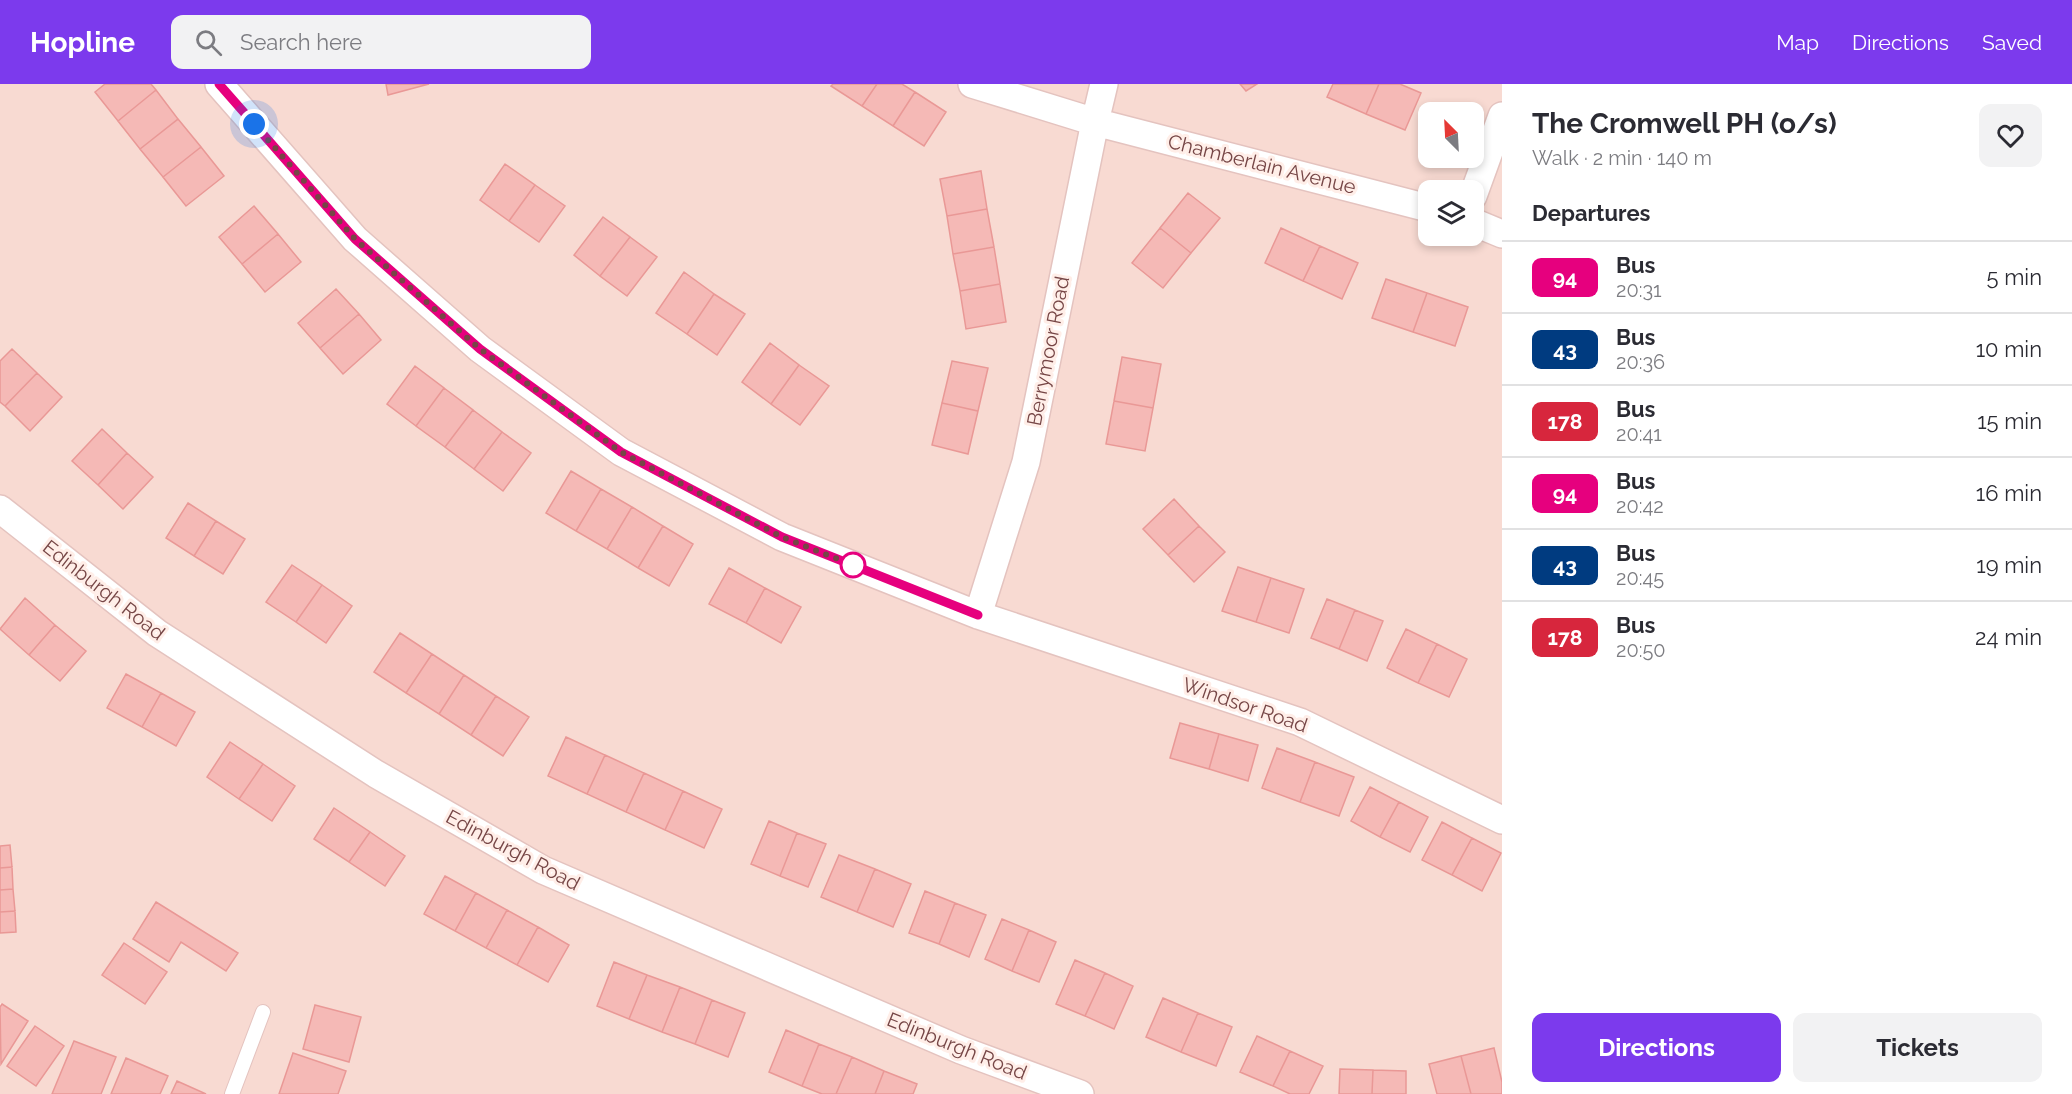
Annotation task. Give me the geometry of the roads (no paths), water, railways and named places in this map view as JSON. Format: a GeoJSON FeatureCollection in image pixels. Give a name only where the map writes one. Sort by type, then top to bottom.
{"type":"FeatureCollection","features":[{"type":"Feature","properties":{"kind":"street","name":"Chamberlain Avenue"},"geometry":{"type":"LineString","coordinates":[[972,84],[1095,122],[1418,205]]}},
{"type":"Feature","properties":{"kind":"street","name":"Berrymoor Road"},"geometry":{"type":"LineString","coordinates":[[978,615],[1026,462],[1104,84]]}},
{"type":"Feature","properties":{"kind":"street","name":"Windsor Road"},"geometry":{"type":"LineString","coordinates":[[227,86],[355,239],[480,349],[621,452],[782,537],[978,615],[1300,722],[1502,820]]}},
{"type":"Feature","properties":{"kind":"street"},"geometry":{"type":"LineString","coordinates":[[1479,180],[1502,116]]}},
{"type":"Feature","properties":{"kind":"street"},"geometry":{"type":"LineString","coordinates":[[1484,227],[1502,234]]}},
{"type":"Feature","properties":{"kind":"street","name":"Edinburgh Road"},"geometry":{"type":"LineString","coordinates":[[0,509],[157,633],[375,774],[543,870],[962,1050],[1080,1094]]}},
{"type":"Feature","properties":{"kind":"lane"},"geometry":{"type":"LineString","coordinates":[[232,1094],[263,1012]]}}]}
